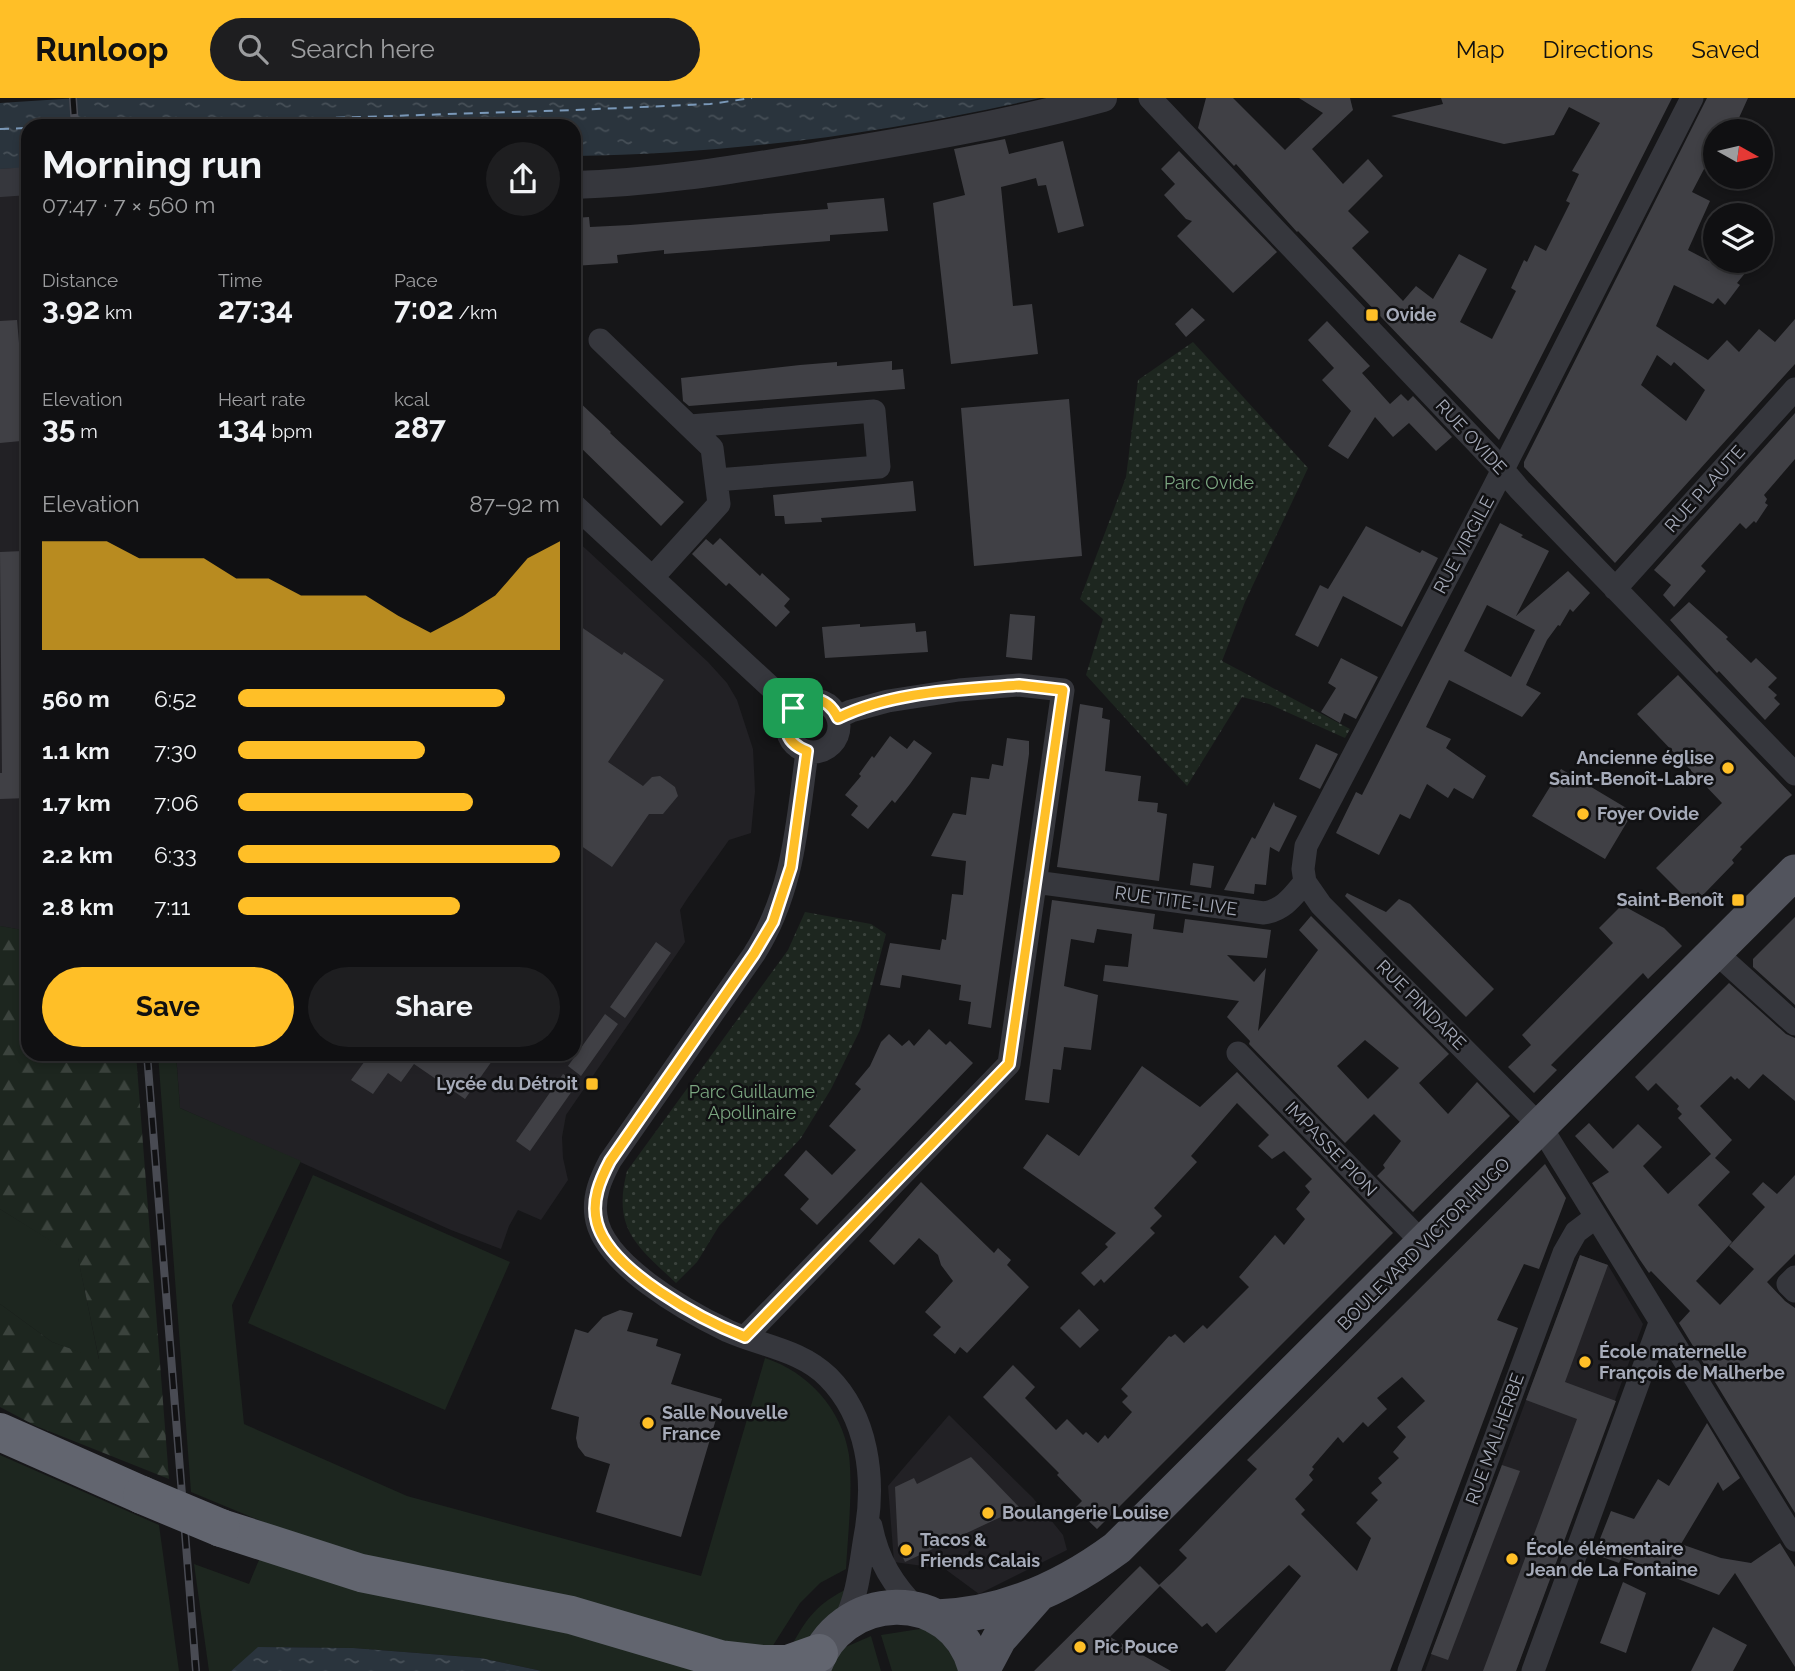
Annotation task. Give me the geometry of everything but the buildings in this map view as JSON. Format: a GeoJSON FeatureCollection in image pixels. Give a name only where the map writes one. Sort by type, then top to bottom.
{"type":"FeatureCollection","features":[{"type":"Feature","properties":{"kind":"highway"},"geometry":{"type":"LineString","coordinates":[[0,1432],[221,1528],[361,1573],[570,1615],[720,1659],[763,1664],[816,1662]]}},
{"type":"Feature","properties":{"kind":"main road","name":"BOULEVARD VICTOR HUGO"},"geometry":{"type":"LineString","coordinates":[[844,1623],[875,1609],[901,1607],[927,1614],[985,1612],[1037,1596],[1090,1567],[1130,1537],[1795,872]]}},
{"type":"Feature","properties":{"kind":"main road","name":"BOULEVARD VICTOR HUGO"},"geometry":{"type":"LineString","coordinates":[[982,1671],[999,1639],[1037,1596]]}},
{"type":"Feature","properties":{"kind":"main road"},"geometry":{"type":"LineString","coordinates":[[927,1614],[950,1628],[962,1641],[976,1671]]}},
{"type":"Feature","properties":{"kind":"main road"},"geometry":{"type":"LineString","coordinates":[[816,1662],[832,1634],[844,1623]]}},
{"type":"Feature","properties":{"kind":"street"},"geometry":{"type":"LineString","coordinates":[[581,185],[657,180],[963,132],[1103,98]]}},
{"type":"Feature","properties":{"kind":"street","name":"RUE OVIDE"},"geometry":{"type":"LineString","coordinates":[[1150,98],[1520,490],[1795,775]]}},
{"type":"Feature","properties":{"kind":"street","name":"RUE VIRGILE"},"geometry":{"type":"LineString","coordinates":[[1305,882],[1303,869],[1306,846],[1503,470],[1692,98]]}},
{"type":"Feature","properties":{"kind":"street"},"geometry":{"type":"LineString","coordinates":[[581,166],[681,164],[817,156]]}},
{"type":"Feature","properties":{"kind":"street"},"geometry":{"type":"LineString","coordinates":[[0,183],[21,182]]}},
{"type":"Feature","properties":{"kind":"street"},"geometry":{"type":"LineString","coordinates":[[600,340],[712,448],[719,504],[653,577]]}},
{"type":"Feature","properties":{"kind":"street","name":"RUE PLAUTE"},"geometry":{"type":"LineString","coordinates":[[1615,589],[1795,389]]}},
{"type":"Feature","properties":{"kind":"street"},"geometry":{"type":"LineString","coordinates":[[690,426],[874,411],[879,467],[716,480]]}},
{"type":"Feature","properties":{"kind":"street"},"geometry":{"type":"LineString","coordinates":[[581,511],[793,708]]}},
{"type":"Feature","properties":{"kind":"street"},"geometry":{"type":"LineString","coordinates":[[745,1337],[1009,1064],[1063,690],[1019,685],[959,690],[878,703],[838,718]]}},
{"type":"Feature","properties":{"kind":"street"},"geometry":{"type":"LineString","coordinates":[[808,700],[821,700],[832,707],[838,718],[838,734],[831,745],[820,751],[807,751],[796,746],[787,732],[787,719],[793,708],[808,700]]}},
{"type":"Feature","properties":{"kind":"street"},"geometry":{"type":"LineString","coordinates":[[807,751],[791,867],[773,922],[754,954],[610,1161],[599,1183],[595,1214],[606,1241],[622,1261],[685,1308],[745,1337],[782,1349],[817,1367],[845,1398],[858,1423],[867,1452],[869,1516],[875,1547],[887,1573],[901,1593],[927,1614]]}},
{"type":"Feature","properties":{"kind":"street","name":"RUE TITE-LIVE"},"geometry":{"type":"LineString","coordinates":[[1035,882],[1264,913],[1275,911],[1285,904],[1305,882]]}},
{"type":"Feature","properties":{"kind":"street","name":"RUE PINDARE"},"geometry":{"type":"LineString","coordinates":[[1305,882],[1321,905],[1541,1127],[1795,1539]]}},
{"type":"Feature","properties":{"kind":"street"},"geometry":{"type":"LineString","coordinates":[[1715,952],[1795,1024]]}},
{"type":"Feature","properties":{"kind":"street","name":"IMPASSE PION"},"geometry":{"type":"LineString","coordinates":[[1238,1053],[1424,1244]]}},
{"type":"Feature","properties":{"kind":"street","name":"RUE MALHERBE"},"geometry":{"type":"LineString","coordinates":[[1409,1671],[1564,1253],[1576,1232],[1596,1217]]}},
{"type":"Feature","properties":{"kind":"street"},"geometry":{"type":"LineString","coordinates":[[1795,1277],[1788,1284],[1795,1291]]}},
{"type":"Feature","properties":{"kind":"street"},"geometry":{"type":"LineString","coordinates":[[1532,1671],[1660,1323]]}},
{"type":"Feature","properties":{"kind":"street"},"geometry":{"type":"LineString","coordinates":[[844,1623],[859,1584],[869,1516]]}},
{"type":"Feature","properties":{"kind":"shaded area"},"geometry":{"type":"Polygon","coordinates":[[[21,189],[21,930],[0,926],[0,190],[21,189]]]}},
{"type":"Feature","properties":{"kind":"shaded area"},"geometry":{"type":"Polygon","coordinates":[[[581,544],[708,662],[727,683],[737,700],[753,749],[755,791],[751,833],[729,840],[687,899],[680,910],[685,942],[566,1115],[562,1137],[568,1180],[541,1220],[518,1210],[501,1249],[451,1230],[180,1108],[177,1061],[581,1061],[581,544]]]}},
{"type":"Feature","properties":{"kind":"shaded area","name":"École élémentaire Jean de La Fontaine"},"geometry":{"type":"Polygon","coordinates":[[[1580,1255],[1608,1265],[1643,1324],[1516,1671],[1425,1671],[1580,1255]]]}},
{"type":"Feature","properties":{"kind":"shaded area"},"geometry":{"type":"Polygon","coordinates":[[[949,1415],[1033,1498],[1063,1535],[1067,1550],[979,1594],[945,1569],[894,1562],[888,1486],[949,1415]]]}},
{"type":"Feature","properties":{"kind":"green space","name":"Parc Ovide"},"geometry":{"type":"Polygon","coordinates":[[[1193,342],[1308,468],[1245,602],[1222,661],[1350,729],[1345,738],[1269,704],[1242,697],[1187,786],[1086,675],[1103,619],[1080,599],[1126,477],[1138,380],[1193,342]]]}},
{"type":"Feature","properties":{"kind":"green space","name":"Parc Guillaume Apollinaire"},"geometry":{"type":"Polygon","coordinates":[[[805,912],[871,924],[886,934],[860,1030],[831,1089],[801,1138],[719,1226],[697,1262],[676,1283],[639,1247],[631,1235],[623,1208],[627,1171],[788,950],[805,912]]]}},
{"type":"Feature","properties":{"kind":"green space"},"geometry":{"type":"Polygon","coordinates":[[[0,926],[21,930],[21,1061],[137,1061],[169,1479],[36,1426],[0,1407],[0,1304],[52,1342],[99,1359],[78,1258],[0,1209],[0,926]]]}},
{"type":"Feature","properties":{"kind":"green space"},"geometry":{"type":"Polygon","coordinates":[[[159,1061],[177,1061],[180,1108],[301,1161],[232,1305],[244,1424],[407,1496],[701,1576],[765,1358],[781,1364],[809,1383],[831,1408],[839,1422],[845,1438],[850,1468],[846,1569],[820,1583],[800,1603],[772,1647],[773,1671],[542,1671],[481,1658],[353,1648],[259,1647],[231,1671],[209,1671],[194,1564],[249,1584],[273,1526],[191,1492],[159,1061]]]}},
{"type":"Feature","properties":{"kind":"green space"},"geometry":{"type":"Polygon","coordinates":[[[313,1175],[510,1262],[445,1410],[248,1323],[313,1175]]]}},
{"type":"Feature","properties":{"kind":"green space"},"geometry":{"type":"Polygon","coordinates":[[[0,1209],[78,1257],[99,1360],[52,1342],[0,1304],[0,1209]]]}},
{"type":"Feature","properties":{"kind":"green space"},"geometry":{"type":"Polygon","coordinates":[[[0,1455],[159,1525],[179,1671],[0,1671],[0,1455]]]}},
{"type":"Feature","properties":{"kind":"green space"},"geometry":{"type":"Polygon","coordinates":[[[849,1588],[845,1598],[826,1623],[791,1647],[814,1612],[829,1599],[849,1588]]]}},
{"type":"Feature","properties":{"kind":"green space"},"geometry":{"type":"Polygon","coordinates":[[[926,1628],[942,1640],[961,1671],[892,1671],[881,1635],[926,1628]]]}},
{"type":"Feature","properties":{"kind":"green space"},"geometry":{"type":"Polygon","coordinates":[[[871,1636],[881,1671],[824,1671],[832,1653],[871,1636]]]}},
{"type":"Feature","properties":{"kind":"water"},"geometry":{"type":"Polygon","coordinates":[[[78,98],[1040,98],[925,122],[809,139],[692,151],[581,156],[581,119],[21,119],[21,168],[0,169],[0,103],[78,98]]]}},
{"type":"Feature","properties":{"kind":"water"},"geometry":{"type":"Polygon","coordinates":[[[258,1647],[353,1648],[481,1658],[542,1671],[231,1671],[258,1647]]]}},
{"type":"Feature","properties":{"kind":"ferry route"},"geometry":{"type":"LineString","coordinates":[[297,119],[710,104],[752,98]]}},
{"type":"Feature","properties":{"kind":"ferry route"},"geometry":{"type":"LineString","coordinates":[[0,129],[21,128]]}},
{"type":"Feature","properties":{"kind":"railway"},"geometry":{"type":"LineString","coordinates":[[73,98],[74,119]]}},
{"type":"Feature","properties":{"kind":"railway"},"geometry":{"type":"LineString","coordinates":[[148,1061],[196,1671]]}},
{"type":"Feature","properties":{"kind":"place","name":"Ovide"},"geometry":{"type":"Point","coordinates":[1372,315]}},
{"type":"Feature","properties":{"kind":"place","name":"Ancienne église Saint-Benoît-Labre"},"geometry":{"type":"Point","coordinates":[1728,768]}},
{"type":"Feature","properties":{"kind":"place","name":"Foyer Ovide"},"geometry":{"type":"Point","coordinates":[1583,814]}},
{"type":"Feature","properties":{"kind":"place","name":"Saint-Benoît"},"geometry":{"type":"Point","coordinates":[1738,900]}},
{"type":"Feature","properties":{"kind":"place","name":"Lycée du Détroit"},"geometry":{"type":"Point","coordinates":[592,1084]}},
{"type":"Feature","properties":{"kind":"place","name":"École maternelle François de Malherbe"},"geometry":{"type":"Point","coordinates":[1585,1362]}},
{"type":"Feature","properties":{"kind":"place","name":"Salle Nouvelle France"},"geometry":{"type":"Point","coordinates":[648,1423]}},
{"type":"Feature","properties":{"kind":"place","name":"Boulangerie Louise"},"geometry":{"type":"Point","coordinates":[988,1513]}},
{"type":"Feature","properties":{"kind":"place","name":"Tacos & Friends Calais"},"geometry":{"type":"Point","coordinates":[906,1550]}},
{"type":"Feature","properties":{"kind":"place","name":"École élémentaire Jean de La Fontaine"},"geometry":{"type":"Point","coordinates":[1512,1559]}},
{"type":"Feature","properties":{"kind":"place","name":"Pic Pouce"},"geometry":{"type":"Point","coordinates":[1080,1647]}},
{"type":"Feature","properties":{"kind":"route"},"geometry":{"type":"LineString","coordinates":[[1019,685],[1063,690],[1009,1064],[745,1337],[692,1312],[660,1292],[622,1261],[601,1233],[595,1205],[599,1183],[610,1161],[754,954],[779,908],[791,867],[807,751],[796,746],[787,732],[787,719],[793,708],[808,700],[821,700],[832,707],[838,718],[878,703],[959,690],[1019,685]]}}]}
